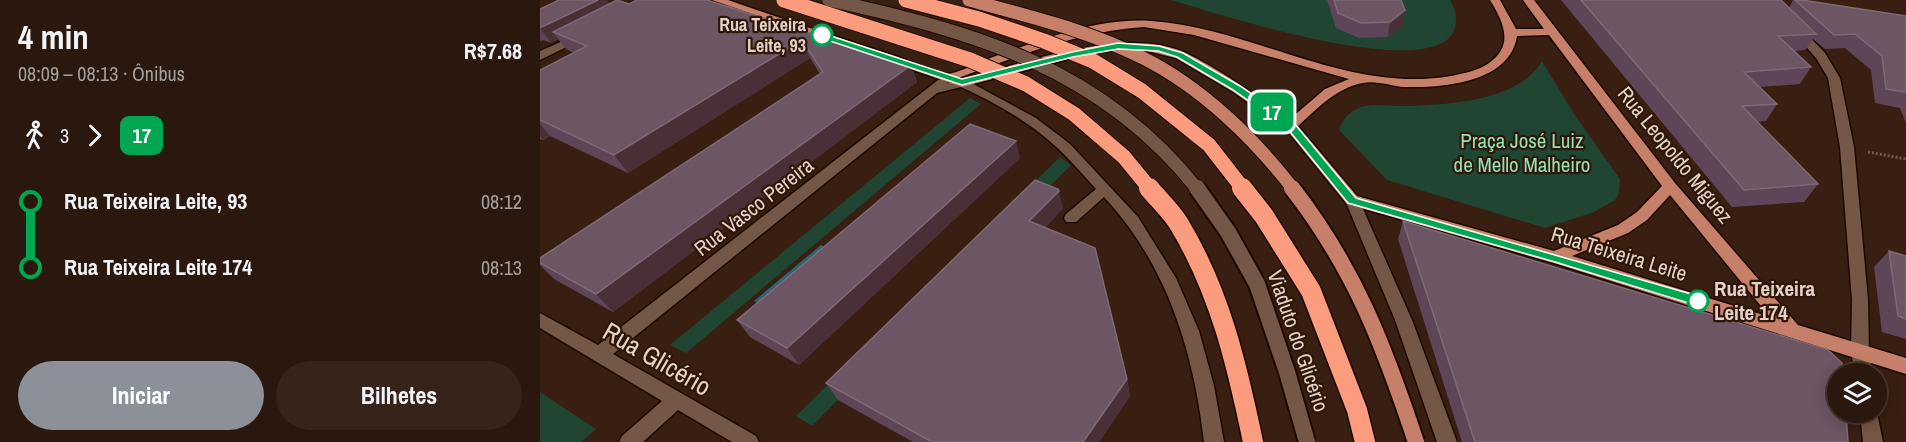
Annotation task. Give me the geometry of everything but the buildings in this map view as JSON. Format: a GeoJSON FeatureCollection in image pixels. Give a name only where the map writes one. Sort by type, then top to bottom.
{"type":"FeatureCollection","features":[{"type":"Feature","properties":{"kind":"highway"},"geometry":{"type":"LineString","coordinates":[[784,0],[970,60],[1026,84],[1074,114],[1124,157],[1178,223],[1220,305],[1244,393],[1253,442]]}},
{"type":"Feature","properties":{"kind":"highway","name":"Viaduto do Glicério"},"geometry":{"type":"LineString","coordinates":[[906,0],[979,19],[1044,40],[1093,62],[1143,91],[1209,146],[1264,216],[1311,291],[1357,410],[1365,442]]}},
{"type":"Feature","properties":{"kind":"main road"},"geometry":{"type":"LineString","coordinates":[[717,0],[955,80],[1094,50],[1139,46],[1180,55],[1205,68],[1290,126],[1352,200]]}},
{"type":"Feature","properties":{"kind":"main road"},"geometry":{"type":"LineString","coordinates":[[969,0],[1042,20],[1141,57],[1185,84],[1234,125],[1284,176],[1337,250],[1378,334],[1416,442]]}},
{"type":"Feature","properties":{"kind":"main road"},"geometry":{"type":"LineString","coordinates":[[955,80],[1072,36],[1110,27],[1147,24],[1190,30],[1361,79],[1420,82],[1454,80],[1479,73],[1496,64],[1510,48],[1512,33],[1495,0]]}},
{"type":"Feature","properties":{"kind":"main road","name":"Rua Leopoldo Miguez"},"geometry":{"type":"LineString","coordinates":[[1528,0],[1671,186],[1793,332]]}},
{"type":"Feature","properties":{"kind":"main road"},"geometry":{"type":"LineString","coordinates":[[1512,33],[1552,32]]}},
{"type":"Feature","properties":{"kind":"main road"},"geometry":{"type":"LineString","coordinates":[[1290,126],[1329,92],[1361,79]]}},
{"type":"Feature","properties":{"kind":"main road"},"geometry":{"type":"LineString","coordinates":[[1555,257],[1623,229],[1642,216],[1671,186]]}},
{"type":"Feature","properties":{"kind":"main road","name":"Rua Teixeira Leite"},"geometry":{"type":"LineString","coordinates":[[1352,200],[1555,257],[1906,366]]}},
{"type":"Feature","properties":{"kind":"street","name":"Viaduto do Glicério"},"geometry":{"type":"LineString","coordinates":[[829,0],[872,9],[1001,48],[1067,79],[1122,113],[1170,154],[1221,220],[1255,280],[1299,404],[1307,442]]}},
{"type":"Feature","properties":{"kind":"street"},"geometry":{"type":"LineString","coordinates":[[1785,19],[1821,56],[1834,78],[1847,147],[1860,300],[1862,363]]}},
{"type":"Feature","properties":{"kind":"street"},"geometry":{"type":"LineString","coordinates":[[540,56],[588,32]]}},
{"type":"Feature","properties":{"kind":"street","name":"Rua Vasco Pereira"},"geometry":{"type":"LineString","coordinates":[[599,355],[935,90],[955,80]]}},
{"type":"Feature","properties":{"kind":"street"},"geometry":{"type":"LineString","coordinates":[[955,80],[996,98],[1052,135],[1105,189],[1139,228],[1178,300],[1201,363],[1214,442]]}},
{"type":"Feature","properties":{"kind":"street"},"geometry":{"type":"LineString","coordinates":[[1071,218],[1105,189]]}},
{"type":"Feature","properties":{"kind":"street"},"geometry":{"type":"LineString","coordinates":[[1352,200],[1377,254],[1418,356],[1448,442]]}},
{"type":"Feature","properties":{"kind":"street","name":"Rua Glicério"},"geometry":{"type":"LineString","coordinates":[[540,320],[749,442]]}},
{"type":"Feature","properties":{"kind":"street"},"geometry":{"type":"LineString","coordinates":[[629,442],[676,400]]}},
{"type":"Feature","properties":{"kind":"street"},"geometry":{"type":"LineString","coordinates":[[1870,423],[1873,442]]}},
{"type":"Feature","properties":{"kind":"path"},"geometry":{"type":"LineString","coordinates":[[1847,147],[1906,159]]}},
{"type":"Feature","properties":{"kind":"green space"},"geometry":{"type":"Polygon","coordinates":[[[1171,0],[1450,0],[1455,11],[1456,22],[1454,30],[1438,45],[1407,50],[1366,48],[1273,29],[1171,0]]]}},
{"type":"Feature","properties":{"kind":"green space","name":"Praça José Luiz de Mello Malheiro"},"geometry":{"type":"Polygon","coordinates":[[[1542,61],[1574,114],[1620,179],[1619,193],[1615,200],[1594,212],[1545,228],[1387,180],[1339,130],[1342,122],[1350,113],[1365,106],[1459,102],[1499,93],[1531,75],[1542,61]]]}},
{"type":"Feature","properties":{"kind":"green space"},"geometry":{"type":"Polygon","coordinates":[[[970,98],[981,104],[686,353],[670,345],[970,98]]]}},
{"type":"Feature","properties":{"kind":"green space"},"geometry":{"type":"Polygon","coordinates":[[[1060,157],[1071,165],[812,426],[796,416],[1060,157]]]}},
{"type":"Feature","properties":{"kind":"green space"},"geometry":{"type":"Polygon","coordinates":[[[540,392],[596,429],[581,442],[540,442],[540,392]]]}},
{"type":"Feature","properties":{"kind":"water"},"geometry":{"type":"Polygon","coordinates":[[[821,245],[827,248],[765,307],[754,301],[821,245]]]}},
{"type":"Feature","properties":{"kind":"bus line","name":"17"},"geometry":{"type":"LineString","coordinates":[[822,35],[962,82],[1094,50],[1118,46],[1159,48],[1180,55],[1205,68],[1290,126],[1314,151],[1352,200],[1555,257],[1698,301]]}},
{"type":"Feature","properties":{"kind":"place","name":"Rua Teixeira Leite, 93"},"geometry":{"type":"Point","coordinates":[822,35]}},
{"type":"Feature","properties":{"kind":"place","name":"Rua Teixeira Leite 174"},"geometry":{"type":"Point","coordinates":[1698,301]}}]}
